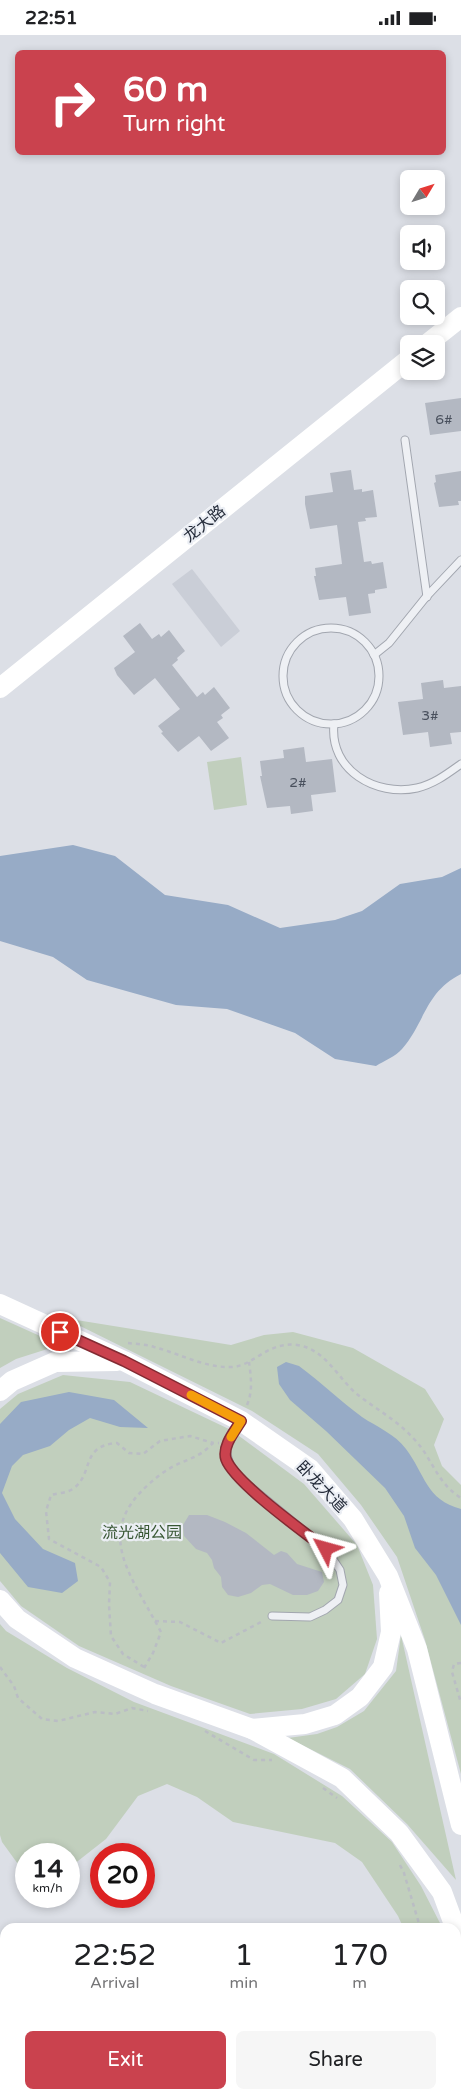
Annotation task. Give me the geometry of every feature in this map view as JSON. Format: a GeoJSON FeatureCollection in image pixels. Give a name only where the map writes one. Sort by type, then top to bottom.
{"type":"FeatureCollection","features":[{"type":"Feature","properties":{"kind":"main road"},"geometry":{"type":"LineString","coordinates":[[438,335],[461,317]]}},
{"type":"Feature","properties":{"kind":"main road","name":"龙大路"},"geometry":{"type":"LineString","coordinates":[[0,688],[400,366]]}},
{"type":"Feature","properties":{"kind":"main road","name":"卧龙大道"},"geometry":{"type":"LineString","coordinates":[[0,1304],[125,1352],[241,1421],[310,1469],[353,1519],[388,1576],[417,1649],[461,1825]]}},
{"type":"Feature","properties":{"kind":"main road"},"geometry":{"type":"LineString","coordinates":[[0,1391],[12,1381],[55,1362],[125,1352]]}},
{"type":"Feature","properties":{"kind":"main road"},"geometry":{"type":"LineString","coordinates":[[252,1729],[305,1724],[335,1715],[360,1697],[383,1667],[391,1632],[388,1576]]}},
{"type":"Feature","properties":{"kind":"main road"},"geometry":{"type":"LineString","coordinates":[[0,1600],[17,1619],[75,1658],[155,1695],[252,1729],[342,1778],[399,1833],[442,1892],[454,1923]]}},
{"type":"Feature","properties":{"kind":"lane"},"geometry":{"type":"LineString","coordinates":[[405,440],[427,597]]}},
{"type":"Feature","properties":{"kind":"lane"},"geometry":{"type":"LineString","coordinates":[[374,655],[389,643],[461,559]]}},
{"type":"Feature","properties":{"kind":"lane"},"geometry":{"type":"LineString","coordinates":[[319,629],[339,629],[358,636],[366,643],[374,655],[378,670],[378,680],[373,699],[368,707],[356,717],[334,724],[313,720],[304,716],[290,701],[283,682],[285,662],[288,653],[301,638],[319,629]]}},
{"type":"Feature","properties":{"kind":"lane"},"geometry":{"type":"LineString","coordinates":[[334,724],[335,744],[343,761],[357,776],[379,787],[392,789],[416,788],[437,781],[461,764]]}},
{"type":"Feature","properties":{"kind":"lane"},"geometry":{"type":"LineString","coordinates":[[241,1421],[228,1444],[226,1458],[235,1474],[326,1549],[340,1570],[343,1585],[338,1599],[310,1617],[272,1615]]}},
{"type":"Feature","properties":{"kind":"path"},"geometry":{"type":"LineString","coordinates":[[125,1352],[152,1346],[216,1366],[232,1368],[277,1346],[298,1345],[312,1351],[327,1361],[356,1393],[397,1423],[415,1439],[437,1476],[449,1490],[461,1497]]}},
{"type":"Feature","properties":{"kind":"path"},"geometry":{"type":"LineString","coordinates":[[241,1421],[250,1397],[252,1382],[249,1361]]}},
{"type":"Feature","properties":{"kind":"path"},"geometry":{"type":"LineString","coordinates":[[144,1667],[123,1655],[112,1636],[109,1605],[110,1582],[101,1567],[49,1539],[46,1511],[51,1495],[73,1489],[84,1477],[89,1457],[106,1444],[117,1443],[129,1453],[143,1454],[160,1441],[190,1436],[213,1443],[228,1444]]}},
{"type":"Feature","properties":{"kind":"path"},"geometry":{"type":"LineString","coordinates":[[133,1684],[153,1653],[161,1632],[131,1581],[123,1557],[119,1532],[125,1512],[148,1485],[165,1471],[180,1462],[199,1455],[213,1443]]}},
{"type":"Feature","properties":{"kind":"path"},"geometry":{"type":"LineString","coordinates":[[155,1621],[180,1622],[221,1643],[272,1615]]}},
{"type":"Feature","properties":{"kind":"path"},"geometry":{"type":"LineString","coordinates":[[461,1663],[454,1664],[452,1672],[461,1703]]}},
{"type":"Feature","properties":{"kind":"path"},"geometry":{"type":"LineString","coordinates":[[0,1667],[14,1686],[18,1698],[42,1719],[58,1721],[95,1712],[115,1714],[132,1708],[155,1711]]}},
{"type":"Feature","properties":{"kind":"path"},"geometry":{"type":"LineString","coordinates":[[201,1730],[254,1759],[275,1760]]}},
{"type":"Feature","properties":{"kind":"path"},"geometry":{"type":"LineString","coordinates":[[318,1784],[339,1800]]}},
{"type":"Feature","properties":{"kind":"path"},"geometry":{"type":"LineString","coordinates":[[397,1860],[404,1873],[419,1923]]}},
{"type":"Feature","properties":{"kind":"shaded area"},"geometry":{"type":"Polygon","coordinates":[[[192,569],[240,631],[221,647],[172,584],[192,569]]]}},
{"type":"Feature","properties":{"kind":"green space"},"geometry":{"type":"Polygon","coordinates":[[[241,757],[247,805],[214,810],[207,762],[241,757]]]}},
{"type":"Feature","properties":{"kind":"green space"},"geometry":{"type":"Polygon","coordinates":[[[0,1318],[60,1345],[16,1359],[0,1368],[0,1318]]]}},
{"type":"Feature","properties":{"kind":"green space"},"geometry":{"type":"Polygon","coordinates":[[[64,1318],[231,1345],[264,1335],[293,1332],[353,1348],[425,1389],[444,1419],[434,1445],[442,1466],[461,1485],[461,1774],[425,1640],[397,1557],[361,1505],[318,1454],[252,1411],[64,1318]]]}},
{"type":"Feature","properties":{"kind":"green space","name":"流光湖公园"},"geometry":{"type":"Polygon","coordinates":[[[63,1375],[130,1382],[231,1430],[304,1484],[357,1545],[373,1585],[377,1639],[365,1674],[336,1699],[302,1709],[250,1714],[171,1686],[79,1646],[21,1606],[0,1581],[0,1409],[18,1394],[63,1375]]]}},
{"type":"Feature","properties":{"kind":"green space"},"geometry":{"type":"Polygon","coordinates":[[[0,1624],[6,1631],[67,1668],[134,1702],[274,1754],[342,1796],[392,1842],[421,1886],[440,1923],[401,1923],[362,1862],[335,1843],[233,1822],[197,1797],[167,1784],[138,1796],[106,1839],[101,1843],[90,1843],[90,1852],[80,1859],[80,1843],[15,1843],[15,1860],[2,1842],[0,1835],[0,1624]]]}},
{"type":"Feature","properties":{"kind":"green space"},"geometry":{"type":"Polygon","coordinates":[[[401,1635],[456,1880],[407,1824],[350,1769],[288,1738],[317,1734],[337,1727],[364,1711],[396,1671],[401,1635]]]}},
{"type":"Feature","properties":{"kind":"water"},"geometry":{"type":"Polygon","coordinates":[[[73,845],[115,856],[165,895],[228,905],[280,928],[335,920],[362,911],[400,884],[442,877],[461,868],[461,974],[449,981],[440,990],[402,1049],[376,1066],[335,1059],[295,1033],[227,1009],[176,1005],[87,980],[53,957],[0,941],[0,856],[73,845]]]}},
{"type":"Feature","properties":{"kind":"water"},"geometry":{"type":"Polygon","coordinates":[[[286,1362],[299,1366],[362,1417],[397,1439],[412,1458],[433,1493],[449,1505],[461,1509],[461,1625],[436,1575],[415,1548],[404,1516],[385,1488],[326,1431],[290,1400],[279,1384],[277,1367],[286,1362]]]}},
{"type":"Feature","properties":{"kind":"water"},"geometry":{"type":"Polygon","coordinates":[[[69,1392],[114,1400],[148,1428],[120,1427],[90,1418],[69,1430],[50,1446],[23,1455],[12,1466],[2,1493],[15,1519],[43,1549],[75,1563],[78,1581],[62,1593],[28,1587],[0,1553],[0,1424],[21,1402],[69,1392]]]}},
{"type":"Feature","properties":{"kind":"building"},"geometry":{"type":"Polygon","coordinates":[[[461,398],[461,431],[430,435],[425,403],[461,398]]]}},
{"type":"Feature","properties":{"kind":"building"},"geometry":{"type":"Polygon","coordinates":[[[351,470],[354,490],[362,489],[362,492],[373,490],[377,517],[365,518],[366,521],[358,522],[364,562],[371,561],[372,564],[383,562],[387,588],[375,590],[375,593],[368,594],[371,613],[349,616],[346,597],[319,600],[314,576],[316,576],[315,568],[342,564],[337,525],[310,529],[305,496],[333,492],[330,473],[351,470]]]}},
{"type":"Feature","properties":{"kind":"building"},"geometry":{"type":"Polygon","coordinates":[[[461,471],[461,501],[458,501],[459,505],[439,507],[434,483],[436,482],[435,475],[461,471]]]}},
{"type":"Feature","properties":{"kind":"building"},"geometry":{"type":"Polygon","coordinates":[[[140,623],[152,639],[159,634],[161,637],[169,630],[185,651],[172,665],[197,697],[203,692],[205,695],[214,687],[230,708],[221,715],[223,718],[217,722],[229,738],[211,751],[199,736],[178,752],[161,733],[163,732],[158,726],[180,709],[155,678],[134,695],[117,675],[114,668],[135,652],[123,636],[140,623]]]}},
{"type":"Feature","properties":{"kind":"building"},"geometry":{"type":"Polygon","coordinates":[[[443,680],[444,688],[461,686],[461,732],[450,733],[452,744],[430,747],[428,732],[403,735],[398,702],[423,699],[421,683],[443,680]]]}},
{"type":"Feature","properties":{"kind":"building"},"geometry":{"type":"Polygon","coordinates":[[[304,747],[306,762],[332,759],[336,792],[311,795],[313,811],[291,814],[290,806],[267,808],[260,776],[262,776],[260,761],[284,758],[283,750],[304,747]]]}},
{"type":"Feature","properties":{"kind":"building"},"geometry":{"type":"Polygon","coordinates":[[[189,1515],[207,1515],[225,1522],[246,1533],[274,1555],[281,1551],[287,1553],[297,1564],[322,1572],[324,1582],[318,1591],[307,1595],[293,1595],[270,1584],[262,1585],[251,1593],[238,1597],[228,1595],[222,1587],[221,1577],[214,1568],[212,1560],[207,1553],[196,1549],[184,1536],[183,1525],[189,1515]]]}},
{"type":"Feature","properties":{"kind":"slow traffic"},"geometry":{"type":"LineString","coordinates":[[191,1395],[241,1421],[231,1437]]}},
{"type":"Feature","properties":{"kind":"route"},"geometry":{"type":"LineString","coordinates":[[60,1332],[124,1361],[241,1421],[228,1444],[226,1458],[235,1474],[326,1549]]}}]}
